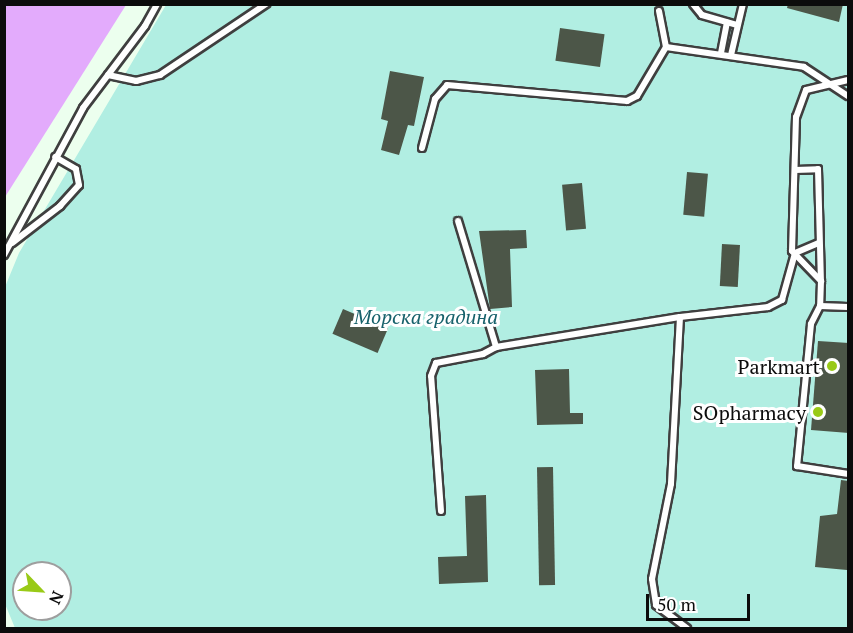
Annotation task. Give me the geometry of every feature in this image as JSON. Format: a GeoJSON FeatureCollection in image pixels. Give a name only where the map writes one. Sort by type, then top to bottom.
{"type":"FeatureCollection","features":[{"type":"Feature","properties":{"kind":"lane"},"geometry":{"type":"LineString","coordinates":[[4,255],[83,108],[157,4]]}},
{"type":"Feature","properties":{"kind":"lane"},"geometry":{"type":"LineString","coordinates":[[108,75],[136,81],[160,75],[266,4]]}},
{"type":"Feature","properties":{"kind":"lane"},"geometry":{"type":"LineString","coordinates":[[693,4],[702,15],[737,25]]}},
{"type":"Feature","properties":{"kind":"lane"},"geometry":{"type":"LineString","coordinates":[[731,55],[743,4]]}},
{"type":"Feature","properties":{"kind":"lane"},"geometry":{"type":"LineString","coordinates":[[422,148],[435,99],[447,85],[627,101],[637,96],[666,47],[658,11]]}},
{"type":"Feature","properties":{"kind":"lane"},"geometry":{"type":"LineString","coordinates":[[721,53],[728,23]]}},
{"type":"Feature","properties":{"kind":"lane"},"geometry":{"type":"LineString","coordinates":[[666,47],[721,53],[804,67],[849,96]]}},
{"type":"Feature","properties":{"kind":"lane"},"geometry":{"type":"LineString","coordinates":[[441,511],[431,375],[442,360],[483,354],[496,347],[680,316],[777,304],[785,293],[795,253],[796,117],[806,90],[849,80]]}},
{"type":"Feature","properties":{"kind":"lane"},"geometry":{"type":"LineString","coordinates":[[7,247],[52,213],[79,185],[76,169],[55,157]]}},
{"type":"Feature","properties":{"kind":"lane"},"geometry":{"type":"LineString","coordinates":[[795,170],[818,169],[818,243],[821,282],[820,306],[811,324],[798,466],[849,474]]}},
{"type":"Feature","properties":{"kind":"lane"},"geometry":{"type":"LineString","coordinates":[[458,221],[496,347]]}},
{"type":"Feature","properties":{"kind":"lane"},"geometry":{"type":"LineString","coordinates":[[795,253],[818,243]]}},
{"type":"Feature","properties":{"kind":"lane"},"geometry":{"type":"LineString","coordinates":[[795,253],[821,282]]}},
{"type":"Feature","properties":{"kind":"lane"},"geometry":{"type":"LineString","coordinates":[[820,306],[849,307]]}},
{"type":"Feature","properties":{"kind":"lane"},"geometry":{"type":"LineString","coordinates":[[680,316],[671,484],[652,579],[656,606],[687,628]]}},
{"type":"Feature","properties":{"kind":"green space","name":"Морска градина"},"geometry":{"type":"Polygon","coordinates":[[[166,5],[848,5],[848,628],[15,628],[12,621],[72,621],[72,561],[12,561],[12,621],[5,604],[5,287],[19,253],[166,5]]]}},
{"type":"Feature","properties":{"kind":"shaded area"},"geometry":{"type":"Polygon","coordinates":[[[4,5],[126,5],[5,197],[4,5]]]}},
{"type":"Feature","properties":{"kind":"building"},"geometry":{"type":"Polygon","coordinates":[[[788,4],[843,4],[839,22],[787,8],[788,4]]]}},
{"type":"Feature","properties":{"kind":"building"},"geometry":{"type":"Polygon","coordinates":[[[560,28],[605,34],[600,67],[555,61],[560,28]]]}},
{"type":"Feature","properties":{"kind":"building"},"geometry":{"type":"Polygon","coordinates":[[[390,71],[424,77],[414,126],[408,125],[399,155],[381,150],[388,121],[381,119],[390,71]]]}},
{"type":"Feature","properties":{"kind":"building"},"geometry":{"type":"Polygon","coordinates":[[[687,172],[708,174],[704,217],[683,215],[687,172]]]}},
{"type":"Feature","properties":{"kind":"building"},"geometry":{"type":"Polygon","coordinates":[[[582,183],[586,229],[566,231],[562,185],[582,183]]]}},
{"type":"Feature","properties":{"kind":"building"},"geometry":{"type":"Polygon","coordinates":[[[526,230],[527,248],[510,249],[512,307],[490,309],[479,231],[526,230]]]}},
{"type":"Feature","properties":{"kind":"building"},"geometry":{"type":"Polygon","coordinates":[[[722,244],[740,245],[738,287],[720,286],[722,244]]]}},
{"type":"Feature","properties":{"kind":"building"},"geometry":{"type":"Polygon","coordinates":[[[343,309],[388,328],[378,353],[332,334],[343,309]]]}},
{"type":"Feature","properties":{"kind":"building","name":"Parkmart"},"geometry":{"type":"Polygon","coordinates":[[[818,341],[849,343],[849,433],[811,430],[818,341]]]}},
{"type":"Feature","properties":{"kind":"building"},"geometry":{"type":"Polygon","coordinates":[[[569,369],[570,413],[583,413],[583,424],[537,425],[535,370],[569,369]]]}},
{"type":"Feature","properties":{"kind":"building"},"geometry":{"type":"Polygon","coordinates":[[[537,467],[553,467],[555,585],[539,585],[537,467]]]}},
{"type":"Feature","properties":{"kind":"building"},"geometry":{"type":"Polygon","coordinates":[[[841,480],[849,481],[847,570],[815,567],[820,516],[837,514],[841,480]]]}},
{"type":"Feature","properties":{"kind":"building"},"geometry":{"type":"Polygon","coordinates":[[[486,495],[488,582],[439,584],[438,557],[467,556],[465,496],[486,495]]]}},
{"type":"Feature","properties":{"kind":"place","name":"Parkmart"},"geometry":{"type":"Point","coordinates":[832,366]}},
{"type":"Feature","properties":{"kind":"place","name":"SOpharmacy"},"geometry":{"type":"Point","coordinates":[818,412]}}]}
